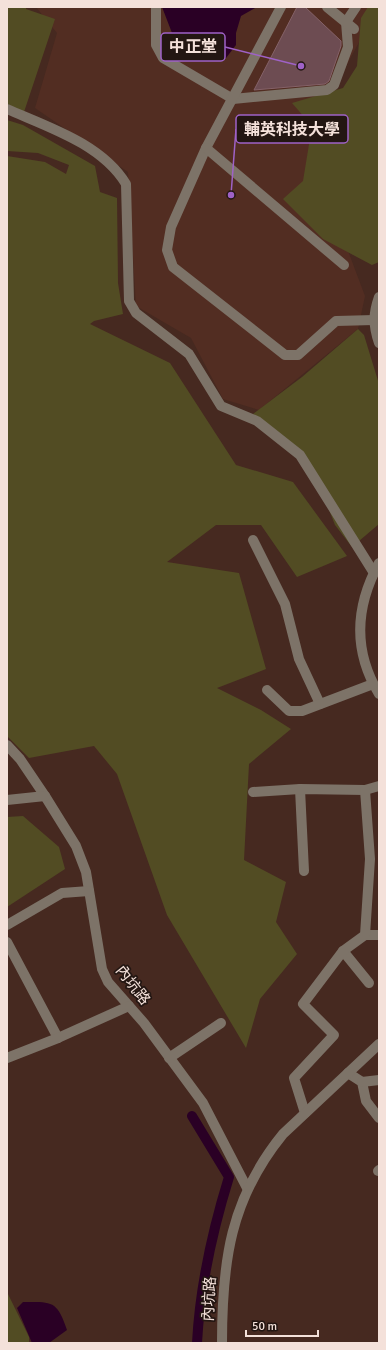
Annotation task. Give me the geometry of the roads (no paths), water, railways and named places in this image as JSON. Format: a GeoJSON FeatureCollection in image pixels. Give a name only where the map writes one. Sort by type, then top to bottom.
{"type":"FeatureCollection","features":[{"type":"Feature","properties":{"kind":"street"},"geometry":{"type":"LineString","coordinates":[[156,7],[156,45],[163,58],[233,98],[327,90],[334,85],[348,47],[346,22],[356,7]]}},
{"type":"Feature","properties":{"kind":"street"},"geometry":{"type":"LineString","coordinates":[[281,7],[206,148],[171,227],[167,250],[173,267],[285,355],[298,355],[336,321],[374,320]]}},
{"type":"Feature","properties":{"kind":"street"},"geometry":{"type":"LineString","coordinates":[[327,7],[354,29]]}},
{"type":"Feature","properties":{"kind":"street"},"geometry":{"type":"LineString","coordinates":[[7,109],[60,132],[80,143],[118,170],[126,184],[129,301],[136,313],[188,354],[221,406],[257,421],[300,455],[374,573]]}},
{"type":"Feature","properties":{"kind":"street"},"geometry":{"type":"LineString","coordinates":[[206,148],[344,265]]}},
{"type":"Feature","properties":{"kind":"street"},"geometry":{"type":"LineString","coordinates":[[379,296],[374,313],[374,327],[379,343]]}},
{"type":"Feature","properties":{"kind":"street"},"geometry":{"type":"LineString","coordinates":[[253,540],[285,604],[300,659],[320,704]]}},
{"type":"Feature","properties":{"kind":"street"},"geometry":{"type":"LineString","coordinates":[[379,563],[362,604],[360,629],[362,652],[368,676],[379,694]]}},
{"type":"Feature","properties":{"kind":"street"},"geometry":{"type":"LineString","coordinates":[[267,690],[293,713],[373,684]]}},
{"type":"Feature","properties":{"kind":"street","name":"內坑路"},"geometry":{"type":"LineString","coordinates":[[7,745],[20,759],[45,796],[76,846],[84,864],[102,969],[108,982],[129,1006],[205,1108],[248,1188]]}},
{"type":"Feature","properties":{"kind":"street"},"geometry":{"type":"LineString","coordinates":[[253,792],[300,789],[365,790],[379,786]]}},
{"type":"Feature","properties":{"kind":"street"},"geometry":{"type":"LineString","coordinates":[[300,789],[304,871]]}},
{"type":"Feature","properties":{"kind":"street"},"geometry":{"type":"LineString","coordinates":[[365,790],[370,859],[365,935]]}},
{"type":"Feature","properties":{"kind":"street"},"geometry":{"type":"LineString","coordinates":[[7,800],[45,796]]}},
{"type":"Feature","properties":{"kind":"street"},"geometry":{"type":"LineString","coordinates":[[7,925],[62,893],[89,891]]}},
{"type":"Feature","properties":{"kind":"street"},"geometry":{"type":"LineString","coordinates":[[305,1113],[294,1078],[334,1035],[303,1004],[343,951],[365,935],[379,935]]}},
{"type":"Feature","properties":{"kind":"street"},"geometry":{"type":"LineString","coordinates":[[7,942],[58,1038]]}},
{"type":"Feature","properties":{"kind":"street"},"geometry":{"type":"LineString","coordinates":[[343,951],[369,983]]}},
{"type":"Feature","properties":{"kind":"street"},"geometry":{"type":"LineString","coordinates":[[7,1058],[58,1038],[129,1006]]}},
{"type":"Feature","properties":{"kind":"street"},"geometry":{"type":"LineString","coordinates":[[169,1058],[221,1023]]}},
{"type":"Feature","properties":{"kind":"street","name":"內坑路"},"geometry":{"type":"LineString","coordinates":[[222,1343],[222,1300],[228,1253],[234,1223],[248,1188],[269,1151],[283,1134],[379,1044]]}},
{"type":"Feature","properties":{"kind":"street"},"geometry":{"type":"LineString","coordinates":[[348,1073],[362,1082],[379,1080]]}},
{"type":"Feature","properties":{"kind":"street"},"geometry":{"type":"LineString","coordinates":[[362,1082],[366,1101],[379,1118]]}},
{"type":"Feature","properties":{"kind":"waterway"},"geometry":{"type":"LineString","coordinates":[[192,1116],[229,1177],[212,1238],[204,1279],[197,1343]]}},
{"type":"Feature","properties":{"kind":"place","name":"中正堂"},"geometry":{"type":"Point","coordinates":[301,66]}},
{"type":"Feature","properties":{"kind":"place","name":"輔英科技大學"},"geometry":{"type":"Point","coordinates":[231,195]}}]}
